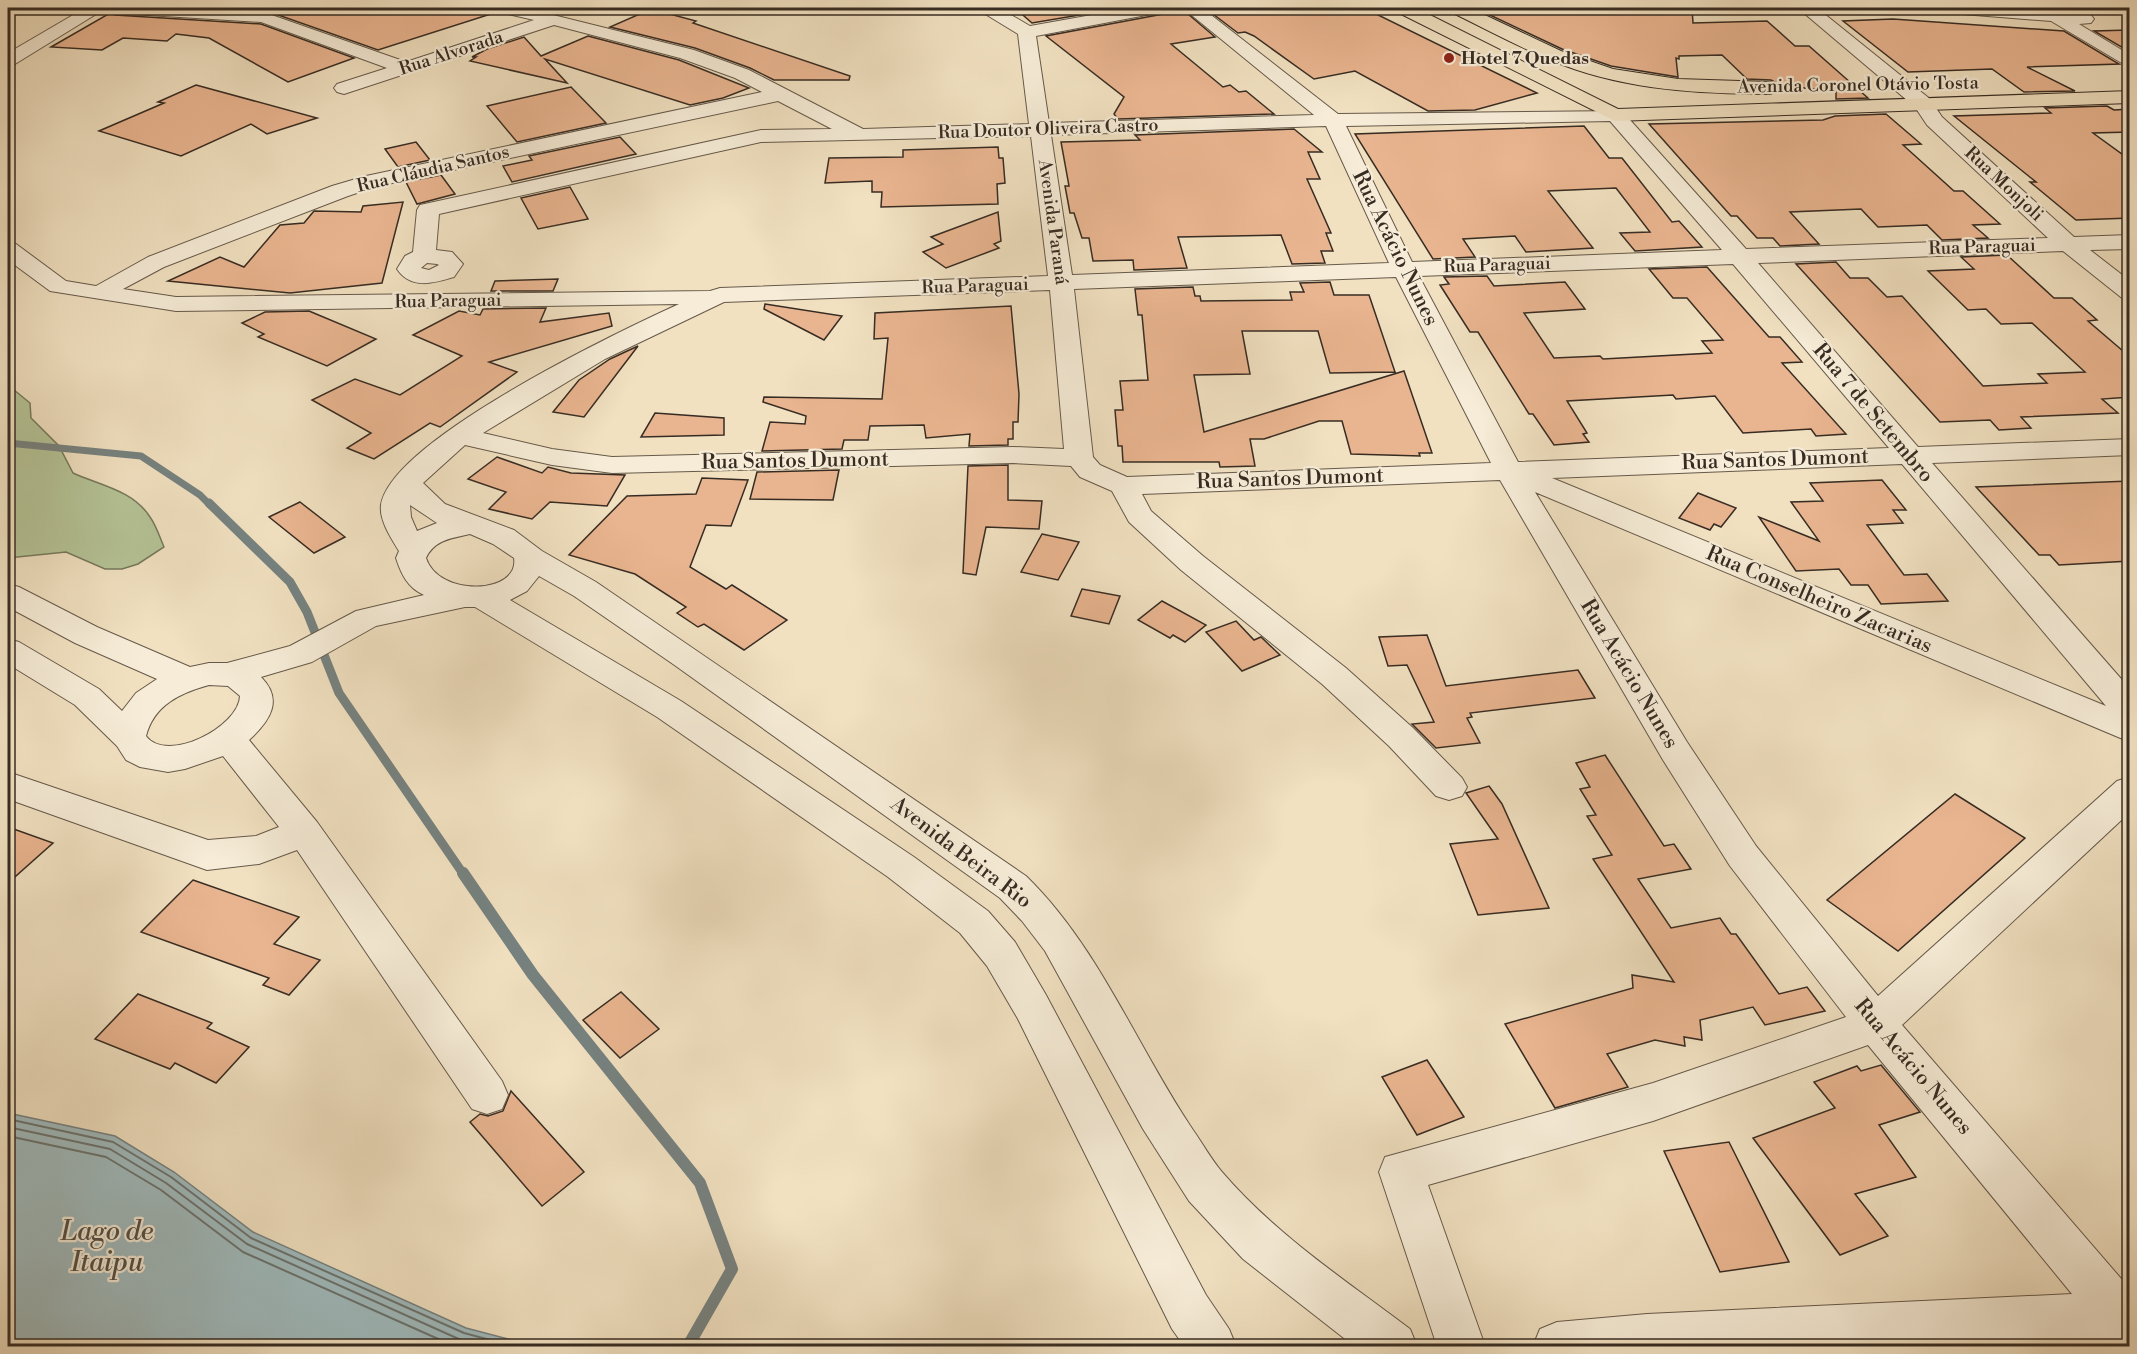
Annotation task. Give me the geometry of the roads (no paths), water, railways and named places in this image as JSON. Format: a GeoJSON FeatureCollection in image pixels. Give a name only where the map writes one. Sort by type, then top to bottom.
{"type":"FeatureCollection","features":[{"type":"Feature","properties":{"kind":"main road"},"geometry":{"type":"LineString","coordinates":[[1403,8],[1615,115]]}},
{"type":"Feature","properties":{"kind":"main road","name":"Avenida Coronel Otávio Tosta"},"geometry":{"type":"LineString","coordinates":[[1457,8],[1587,68],[1634,78],[1704,87],[1786,87]]}},
{"type":"Feature","properties":{"kind":"main road"},"geometry":{"type":"LineString","coordinates":[[1564,89],[1583,90],[1601,83],[1600,77],[1587,68]]}},
{"type":"Feature","properties":{"kind":"main road","name":"Avenida Coronel Otávio Tosta"},"geometry":{"type":"LineString","coordinates":[[1875,85],[1932,83]]}},
{"type":"Feature","properties":{"kind":"main road","name":"Avenida Coronel Otávio Tosta"},"geometry":{"type":"LineString","coordinates":[[1928,112],[2130,97]]}},
{"type":"Feature","properties":{"kind":"main road","name":"Avenida Coronel Otávio Tosta"},"geometry":{"type":"LineString","coordinates":[[1615,115],[1901,104]]}},
{"type":"Feature","properties":{"kind":"street"},"geometry":{"type":"LineString","coordinates":[[8,60],[98,8]]}},
{"type":"Feature","properties":{"kind":"street"},"geometry":{"type":"LineString","coordinates":[[115,8],[263,17],[405,68]]}},
{"type":"Feature","properties":{"kind":"street","name":"Rua Doutor Oliveira Castro"},"geometry":{"type":"LineString","coordinates":[[506,8],[687,54],[742,74],[859,135],[1333,120],[1615,115]]}},
{"type":"Feature","properties":{"kind":"street"},"geometry":{"type":"LineString","coordinates":[[988,8],[1027,32],[1155,8],[1191,8]]}},
{"type":"Feature","properties":{"kind":"street","name":"Rua Acácio Nunes"},"geometry":{"type":"LineString","coordinates":[[1191,8],[1333,120],[1403,268],[1508,470],[1675,751],[1743,856],[1876,1024],[2125,1315]]}},
{"type":"Feature","properties":{"kind":"street"},"geometry":{"type":"LineString","coordinates":[[1950,8],[2054,10],[2085,19],[2130,48]]}},
{"type":"Feature","properties":{"kind":"street","name":"Rua Alvorada"},"geometry":{"type":"LineString","coordinates":[[344,88],[584,10]]}},
{"type":"Feature","properties":{"kind":"street"},"geometry":{"type":"LineString","coordinates":[[2054,10],[2126,73]]}},
{"type":"Feature","properties":{"kind":"street","name":"Rua Monjoli"},"geometry":{"type":"LineString","coordinates":[[1799,11],[1897,84],[2068,244],[2130,293]]}},
{"type":"Feature","properties":{"kind":"street","name":"Rua Monjoli"},"geometry":{"type":"LineString","coordinates":[[1799,11],[1875,85],[1901,104],[1928,112]]}},
{"type":"Feature","properties":{"kind":"street","name":"Avenida Paraná"},"geometry":{"type":"LineString","coordinates":[[1027,32],[1062,283],[1079,458]]}},
{"type":"Feature","properties":{"kind":"street","name":"Rua Cláudia Santos"},"geometry":{"type":"LineString","coordinates":[[101,293],[134,272],[156,262],[340,191],[374,181],[782,94]]}},
{"type":"Feature","properties":{"kind":"street","name":"Rua 7 de Setembro"},"geometry":{"type":"LineString","coordinates":[[1615,115],[1740,256],[2130,712]]}},
{"type":"Feature","properties":{"kind":"street"},"geometry":{"type":"LineString","coordinates":[[424,256],[428,210],[761,136],[859,135]]}},
{"type":"Feature","properties":{"kind":"street","name":"Rua Paraguai"},"geometry":{"type":"LineString","coordinates":[[101,293],[176,304],[720,296],[1403,268],[2130,242]]}},
{"type":"Feature","properties":{"kind":"street"},"geometry":{"type":"LineString","coordinates":[[8,249],[58,286],[101,293]]}},
{"type":"Feature","properties":{"kind":"street","name":"Rua Paraguai"},"geometry":{"type":"LineString","coordinates":[[407,482],[420,466],[461,436],[574,366],[690,307],[720,296]]}},
{"type":"Feature","properties":{"kind":"street","name":"Rua Santos Dumont"},"geometry":{"type":"LineString","coordinates":[[461,436],[552,457],[612,465],[1013,455],[1079,458],[1090,471],[1123,486],[2130,447]]}},
{"type":"Feature","properties":{"kind":"street","name":"Rua Conselheiro Zacarias"},"geometry":{"type":"LineString","coordinates":[[1508,470],[2130,730]]}},
{"type":"Feature","properties":{"kind":"street"},"geometry":{"type":"LineString","coordinates":[[129,737],[132,721],[144,704],[163,689],[187,679],[210,674],[230,674],[302,653],[364,619],[471,598],[504,591],[520,581],[529,571],[531,558],[520,544],[493,531],[441,516],[423,503],[407,482],[397,498],[395,510],[410,554],[413,571],[430,586],[471,598],[669,709],[901,867],[974,922],[1001,954],[1032,1007],[1189,1312],[1212,1347]]}},
{"type":"Feature","properties":{"kind":"street"},"geometry":{"type":"LineString","coordinates":[[1123,486],[1139,516],[1192,563],[1334,676],[1401,737],[1449,787]]}},
{"type":"Feature","properties":{"kind":"street"},"geometry":{"type":"LineString","coordinates":[[364,619],[410,554],[426,536],[447,528],[471,525]]}},
{"type":"Feature","properties":{"kind":"street","name":"Avenida Beira Rio"},"geometry":{"type":"LineString","coordinates":[[531,558],[585,589],[684,656],[1013,887],[1036,910],[1059,940],[1158,1115],[1205,1186],[1259,1243],[1393,1347]]}},
{"type":"Feature","properties":{"kind":"street"},"geometry":{"type":"LineString","coordinates":[[8,594],[86,635],[187,679]]}},
{"type":"Feature","properties":{"kind":"street"},"geometry":{"type":"LineString","coordinates":[[8,650],[87,698],[129,737],[141,752],[166,758],[199,753],[229,739],[245,726],[302,653]]}},
{"type":"Feature","properties":{"kind":"street"},"geometry":{"type":"LineString","coordinates":[[230,674],[248,681],[257,694],[255,711]]}},
{"type":"Feature","properties":{"kind":"street"},"geometry":{"type":"LineString","coordinates":[[229,739],[304,832],[487,1095]]}},
{"type":"Feature","properties":{"kind":"street"},"geometry":{"type":"LineString","coordinates":[[8,785],[207,855],[259,850],[304,832]]}},
{"type":"Feature","properties":{"kind":"street"},"geometry":{"type":"LineString","coordinates":[[1461,1347],[1401,1172],[1653,1102],[1876,1024],[2130,790]]}},
{"type":"Feature","properties":{"kind":"street"},"geometry":{"type":"LineString","coordinates":[[1557,1347],[2125,1315]]}},
{"type":"Feature","properties":{"kind":"water","name":"Lago de Itaipu"},"geometry":{"type":"Polygon","coordinates":[[[8,1113],[115,1136],[174,1172],[253,1232],[466,1328],[535,1346],[8,1346],[8,1113]]]}},
{"type":"Feature","properties":{"kind":"waterway"},"geometry":{"type":"LineString","coordinates":[[8,443],[141,456],[200,495],[210,505]]}},
{"type":"Feature","properties":{"kind":"waterway"},"geometry":{"type":"LineString","coordinates":[[209,503],[290,582],[307,612],[339,693],[464,875]]}},
{"type":"Feature","properties":{"kind":"waterway"},"geometry":{"type":"LineString","coordinates":[[463,873],[533,975],[700,1183],[732,1269],[688,1346]]}},
{"type":"Feature","properties":{"kind":"place","name":"Hotel 7 Quedas"},"geometry":{"type":"Point","coordinates":[1449,58]}}]}
